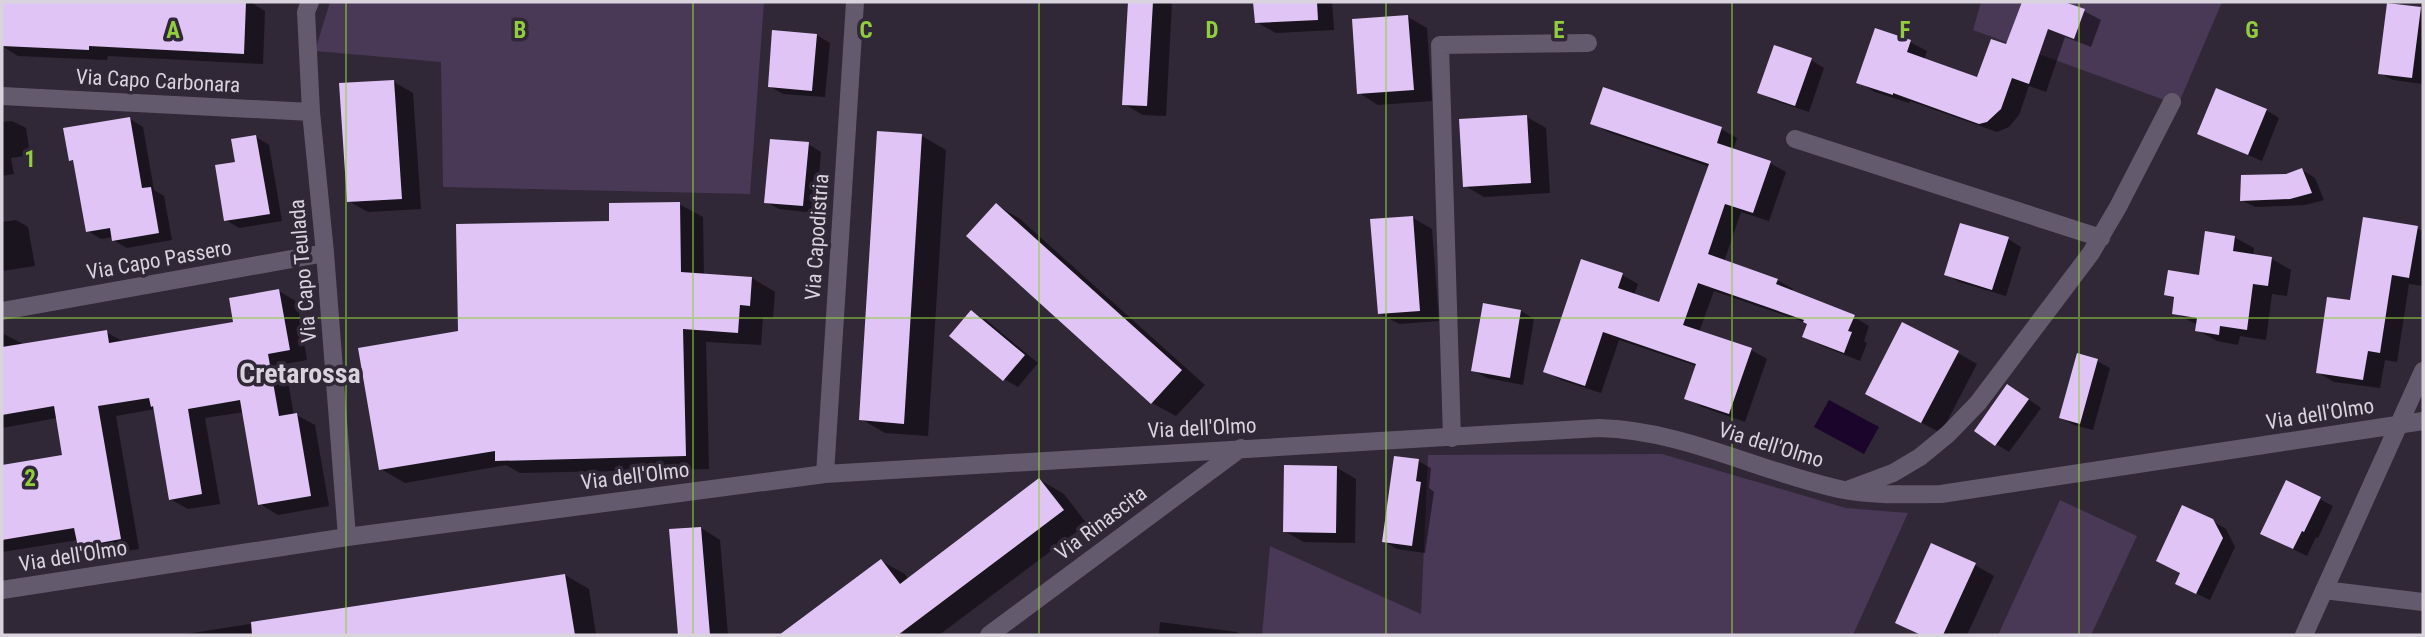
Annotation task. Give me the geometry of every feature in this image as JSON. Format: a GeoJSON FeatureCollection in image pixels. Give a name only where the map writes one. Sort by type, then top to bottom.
{"type":"FeatureCollection","features":[{"type":"Feature","properties":{"kind":"street","name":"Via Capo Teulada"},"geometry":{"type":"LineString","coordinates":[[310,2],[306,12],[311,112],[347,537]]}},
{"type":"Feature","properties":{"kind":"street","name":"Via Capodistria"},"geometry":{"type":"LineString","coordinates":[[825,474],[855,2]]}},
{"type":"Feature","properties":{"kind":"street"},"geometry":{"type":"LineString","coordinates":[[1452,438],[1440,45],[1588,43]]}},
{"type":"Feature","properties":{"kind":"street","name":"Via Capo Carbonara"},"geometry":{"type":"LineString","coordinates":[[2,96],[311,112]]}},
{"type":"Feature","properties":{"kind":"street"},"geometry":{"type":"LineString","coordinates":[[1847,491],[1906,466],[1931,449],[1964,418],[2074,277],[2101,238],[2172,102]]}},
{"type":"Feature","properties":{"kind":"street"},"geometry":{"type":"LineString","coordinates":[[1795,139],[2101,238]]}},
{"type":"Feature","properties":{"kind":"street","name":"Via Capo Passero"},"geometry":{"type":"LineString","coordinates":[[2,312],[325,253]]}},
{"type":"Feature","properties":{"kind":"street"},"geometry":{"type":"LineString","coordinates":[[2304,635],[2423,371]]}},
{"type":"Feature","properties":{"kind":"street","name":"Via dell'Olmo"},"geometry":{"type":"LineString","coordinates":[[2,590],[347,537],[825,474],[1599,428],[1635,431],[1680,441],[1847,491],[1905,495],[1955,492],[2423,421]]}},
{"type":"Feature","properties":{"kind":"street","name":"Via Rinascita"},"geometry":{"type":"LineString","coordinates":[[989,635],[1241,448]]}},
{"type":"Feature","properties":{"kind":"street"},"geometry":{"type":"LineString","coordinates":[[2324,590],[2423,602]]}},
{"type":"Feature","properties":{"kind":"shaded area"},"geometry":{"type":"Polygon","coordinates":[[[330,2],[764,2],[750,194],[443,187],[441,62],[315,51],[330,2]]]}},
{"type":"Feature","properties":{"kind":"shaded area"},"geometry":{"type":"Polygon","coordinates":[[[1981,2],[2222,2],[2178,105],[1973,30],[1981,2]]]}},
{"type":"Feature","properties":{"kind":"shaded area"},"geometry":{"type":"Polygon","coordinates":[[[1829,400],[1879,427],[1864,454],[1814,427],[1829,400]]]}},
{"type":"Feature","properties":{"kind":"shaded area"},"geometry":{"type":"Polygon","coordinates":[[[1662,454],[1846,508],[1908,513],[1853,635],[1262,635],[1270,546],[1421,614],[1428,455],[1662,454]]]}},
{"type":"Feature","properties":{"kind":"shaded area"},"geometry":{"type":"Polygon","coordinates":[[[2060,500],[2137,536],[2091,635],[1998,635],[2060,500]]]}},
{"type":"Feature","properties":{"kind":"building"},"geometry":{"type":"Polygon","coordinates":[[[2,2],[246,2],[244,54],[89,46],[89,50],[2,46],[2,2]]]}},
{"type":"Feature","properties":{"kind":"building"},"geometry":{"type":"Polygon","coordinates":[[[1128,2],[1153,2],[1147,106],[1122,105],[1128,2]]]}},
{"type":"Feature","properties":{"kind":"building"},"geometry":{"type":"Polygon","coordinates":[[[1253,2],[1317,2],[1318,20],[1255,23],[1253,2]]]}},
{"type":"Feature","properties":{"kind":"building"},"geometry":{"type":"Polygon","coordinates":[[[2022,2],[2064,2],[2085,9],[2074,39],[2048,29],[2029,84],[2012,78],[2001,109],[1987,122],[1979,124],[1893,93],[1856,83],[1875,28],[1911,40],[1907,52],[1977,77],[1991,39],[2006,44],[2022,2]]]}},
{"type":"Feature","properties":{"kind":"building"},"geometry":{"type":"Polygon","coordinates":[[[2387,3],[2421,7],[2412,78],[2378,74],[2387,3]]]}},
{"type":"Feature","properties":{"kind":"building"},"geometry":{"type":"Polygon","coordinates":[[[1408,15],[1414,90],[1357,94],[1352,19],[1408,15]]]}},
{"type":"Feature","properties":{"kind":"building"},"geometry":{"type":"Polygon","coordinates":[[[772,30],[817,34],[812,91],[768,87],[772,30]]]}},
{"type":"Feature","properties":{"kind":"building"},"geometry":{"type":"Polygon","coordinates":[[[1774,45],[1812,58],[1795,106],[1757,93],[1774,45]]]}},
{"type":"Feature","properties":{"kind":"building"},"geometry":{"type":"Polygon","coordinates":[[[394,80],[402,199],[347,202],[339,83],[394,80]]]}},
{"type":"Feature","properties":{"kind":"building"},"geometry":{"type":"Polygon","coordinates":[[[1603,87],[1722,127],[1717,143],[1771,161],[1753,213],[1725,204],[1708,254],[1778,279],[1776,284],[1855,315],[1848,331],[1852,332],[1844,353],[1802,337],[1807,324],[1804,320],[1698,283],[1683,325],[1752,348],[1729,414],[1684,399],[1696,364],[1603,332],[1585,386],[1543,372],[1581,259],[1623,273],[1618,288],[1659,302],[1709,164],[1590,124],[1603,87]]]}},
{"type":"Feature","properties":{"kind":"building"},"geometry":{"type":"Polygon","coordinates":[[[2216,88],[2267,109],[2248,155],[2197,134],[2216,88]]]}},
{"type":"Feature","properties":{"kind":"building"},"geometry":{"type":"Polygon","coordinates":[[[1527,115],[1531,183],[1463,187],[1459,119],[1527,115]]]}},
{"type":"Feature","properties":{"kind":"building"},"geometry":{"type":"Polygon","coordinates":[[[130,117],[142,188],[151,187],[159,233],[112,241],[110,228],[86,232],[73,160],[69,161],[63,128],[130,117]]]}},
{"type":"Feature","properties":{"kind":"building"},"geometry":{"type":"Polygon","coordinates":[[[877,131],[922,134],[904,424],[859,420],[877,131]]]}},
{"type":"Feature","properties":{"kind":"building"},"geometry":{"type":"Polygon","coordinates":[[[256,135],[270,214],[224,221],[215,165],[235,162],[231,139],[256,135]]]}},
{"type":"Feature","properties":{"kind":"building"},"geometry":{"type":"Polygon","coordinates":[[[770,139],[809,142],[803,206],[764,203],[770,139]]]}},
{"type":"Feature","properties":{"kind":"building"},"geometry":{"type":"Polygon","coordinates":[[[2302,168],[2312,193],[2290,199],[2240,201],[2241,175],[2286,174],[2302,168]]]}},
{"type":"Feature","properties":{"kind":"building"},"geometry":{"type":"Polygon","coordinates":[[[680,202],[681,272],[752,277],[750,306],[740,305],[738,333],[683,329],[686,456],[495,461],[495,451],[379,470],[358,348],[458,331],[456,224],[609,221],[609,203],[680,202]]]}},
{"type":"Feature","properties":{"kind":"building"},"geometry":{"type":"Polygon","coordinates":[[[996,203],[1182,370],[1151,404],[966,236],[996,203]]]}},
{"type":"Feature","properties":{"kind":"building"},"geometry":{"type":"Polygon","coordinates":[[[1413,216],[1420,311],[1378,314],[1370,219],[1413,216]]]}},
{"type":"Feature","properties":{"kind":"building"},"geometry":{"type":"Polygon","coordinates":[[[2363,217],[2418,226],[2409,278],[2392,275],[2380,353],[2368,351],[2363,380],[2316,373],[2327,297],[2350,300],[2363,217]]]}},
{"type":"Feature","properties":{"kind":"building"},"geometry":{"type":"Polygon","coordinates":[[[1960,223],[2009,237],[1992,290],[1944,275],[1960,223]]]}},
{"type":"Feature","properties":{"kind":"building"},"geometry":{"type":"Polygon","coordinates":[[[2205,231],[2235,236],[2233,251],[2272,257],[2268,286],[2253,284],[2247,330],[2220,326],[2219,335],[2195,331],[2197,318],[2172,314],[2174,297],[2164,295],[2168,270],[2199,275],[2205,231]]]}},
{"type":"Feature","properties":{"kind":"building"},"geometry":{"type":"Polygon","coordinates":[[[279,289],[290,350],[268,354],[279,416],[297,413],[311,496],[258,505],[240,400],[188,409],[202,494],[169,500],[153,406],[151,407],[149,398],[98,406],[121,539],[78,547],[74,528],[2,540],[2,465],[62,455],[54,406],[2,415],[2,347],[107,330],[109,343],[233,322],[229,298],[279,289]]]}},
{"type":"Feature","properties":{"kind":"building"},"geometry":{"type":"Polygon","coordinates":[[[1483,303],[1521,310],[1510,378],[1471,371],[1483,303]]]}},
{"type":"Feature","properties":{"kind":"building"},"geometry":{"type":"Polygon","coordinates":[[[971,310],[1025,355],[1003,381],[949,336],[971,310]]]}},
{"type":"Feature","properties":{"kind":"building"},"geometry":{"type":"Polygon","coordinates":[[[1902,322],[1959,351],[1921,423],[1865,394],[1902,322]]]}},
{"type":"Feature","properties":{"kind":"building"},"geometry":{"type":"Polygon","coordinates":[[[2077,353],[2098,359],[2080,424],[2059,418],[2077,353]]]}},
{"type":"Feature","properties":{"kind":"building"},"geometry":{"type":"Polygon","coordinates":[[[2007,384],[2029,399],[1995,446],[1974,431],[2007,384]]]}},
{"type":"Feature","properties":{"kind":"building"},"geometry":{"type":"Polygon","coordinates":[[[1394,456],[1419,459],[1416,481],[1421,482],[1412,546],[1382,542],[1394,456]]]}},
{"type":"Feature","properties":{"kind":"building"},"geometry":{"type":"Polygon","coordinates":[[[1284,465],[1337,466],[1336,533],[1283,532],[1284,465]]]}},
{"type":"Feature","properties":{"kind":"building"},"geometry":{"type":"Polygon","coordinates":[[[1039,478],[1064,510],[898,635],[779,635],[881,559],[900,584],[1039,478]]]}},
{"type":"Feature","properties":{"kind":"building"},"geometry":{"type":"Polygon","coordinates":[[[2286,480],[2321,497],[2293,549],[2260,534],[2286,480]]]}},
{"type":"Feature","properties":{"kind":"building"},"geometry":{"type":"Polygon","coordinates":[[[2182,505],[2213,519],[2223,538],[2196,594],[2175,584],[2180,573],[2156,561],[2182,505]]]}},
{"type":"Feature","properties":{"kind":"building"},"geometry":{"type":"Polygon","coordinates":[[[701,527],[710,635],[678,635],[669,529],[701,527]]]}},
{"type":"Feature","properties":{"kind":"building"},"geometry":{"type":"Polygon","coordinates":[[[1931,543],[1976,563],[1943,635],[1921,635],[1895,623],[1931,543]]]}},
{"type":"Feature","properties":{"kind":"building"},"geometry":{"type":"Polygon","coordinates":[[[565,574],[575,635],[252,635],[251,622],[565,574]]]}},
{"type":"Feature","properties":{"kind":"district","name":"Cretarossa"},"geometry":{"type":"Point","coordinates":[300,373]}}]}
